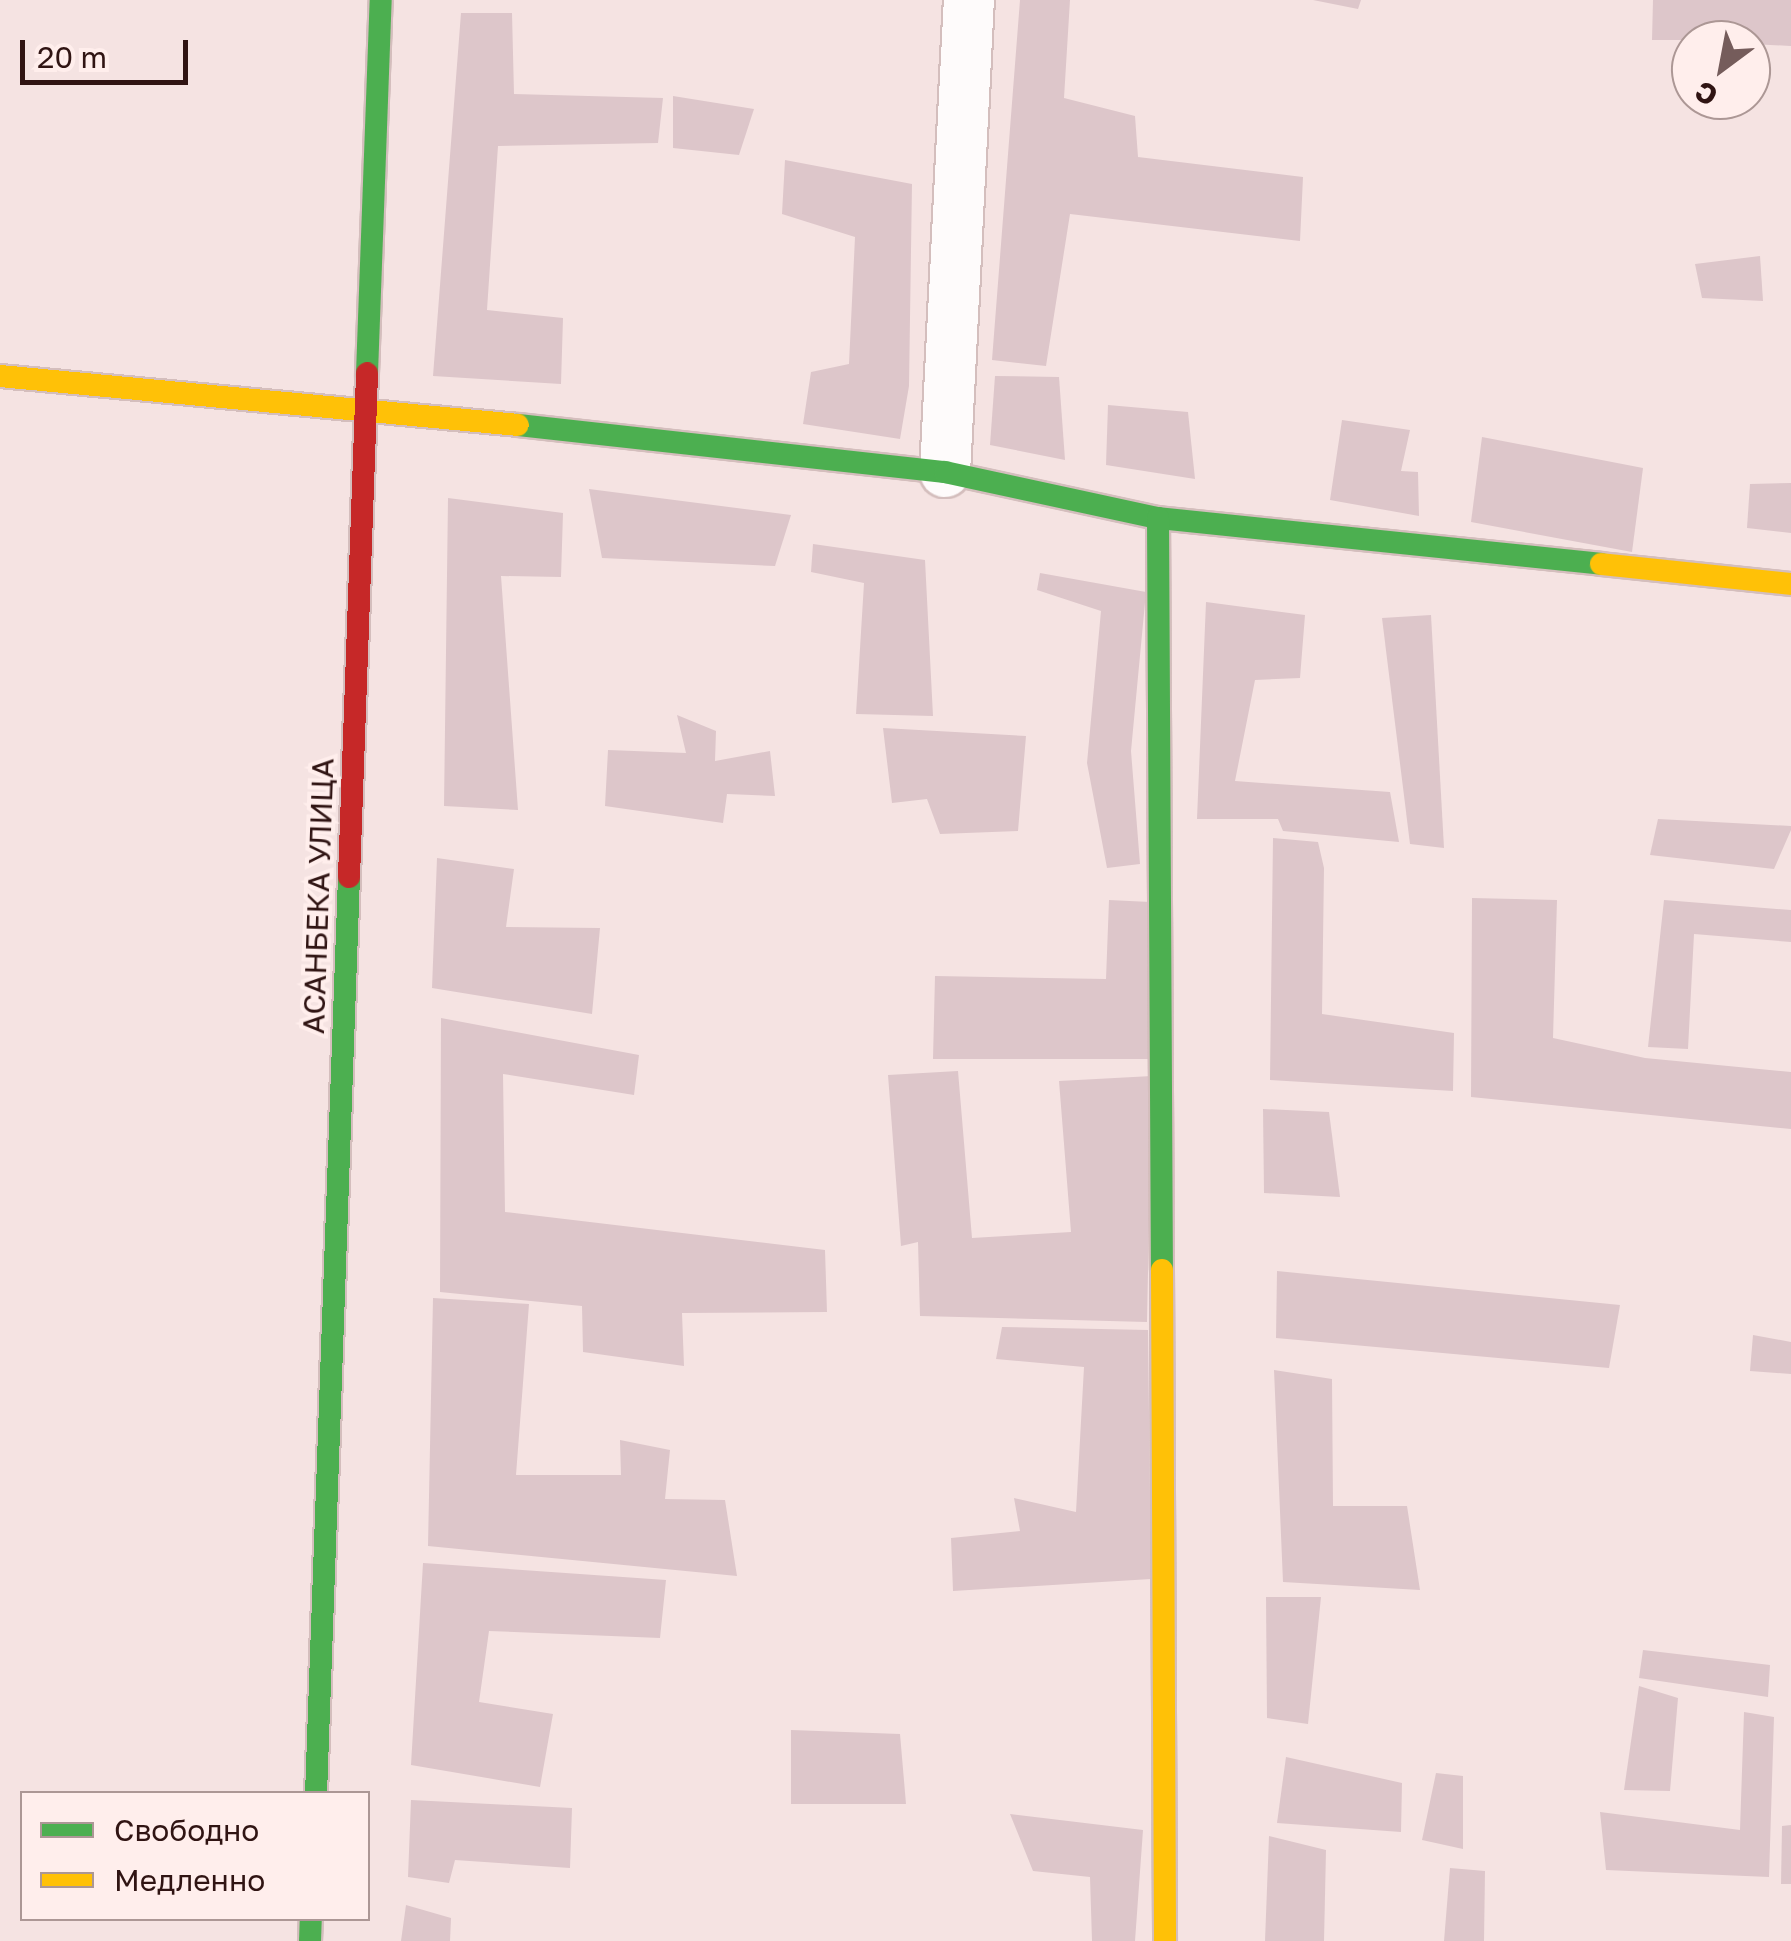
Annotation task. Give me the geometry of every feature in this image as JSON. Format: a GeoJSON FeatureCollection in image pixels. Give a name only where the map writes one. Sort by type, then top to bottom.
{"type":"FeatureCollection","features":[{"type":"Feature","properties":{"kind":"street","name":"АСАНБЕКА УЛИЦА"},"geometry":{"type":"LineString","coordinates":[[316,1791],[381,0]]}},
{"type":"Feature","properties":{"kind":"street"},"geometry":{"type":"LineString","coordinates":[[945,472],[968,0]]}},
{"type":"Feature","properties":{"kind":"street"},"geometry":{"type":"LineString","coordinates":[[0,376],[365,408],[945,472],[1158,518],[1791,584]]}},
{"type":"Feature","properties":{"kind":"street"},"geometry":{"type":"LineString","coordinates":[[1158,518],[1164,1941]]}},
{"type":"Feature","properties":{"kind":"building"},"geometry":{"type":"Polygon","coordinates":[[[1020,0],[1070,0],[1064,98],[1135,116],[1138,157],[1303,177],[1300,241],[1070,214],[1046,366],[992,360],[1020,0]]]}},
{"type":"Feature","properties":{"kind":"building"},"geometry":{"type":"Polygon","coordinates":[[[1313,0],[1361,0],[1358,9],[1313,0]]]}},
{"type":"Feature","properties":{"kind":"building"},"geometry":{"type":"Polygon","coordinates":[[[1653,0],[1791,0],[1791,46],[1771,45],[1771,20],[1671,20],[1671,40],[1652,40],[1653,0]]]}},
{"type":"Feature","properties":{"kind":"building"},"geometry":{"type":"Polygon","coordinates":[[[461,13],[512,13],[514,94],[663,98],[658,143],[498,146],[487,310],[563,318],[561,384],[433,376],[461,13]]]}},
{"type":"Feature","properties":{"kind":"building"},"geometry":{"type":"Polygon","coordinates":[[[673,96],[754,109],[739,155],[673,148],[673,96]]]}},
{"type":"Feature","properties":{"kind":"building"},"geometry":{"type":"Polygon","coordinates":[[[785,160],[912,184],[909,386],[900,439],[803,424],[811,372],[849,364],[855,237],[782,214],[785,160]]]}},
{"type":"Feature","properties":{"kind":"building"},"geometry":{"type":"Polygon","coordinates":[[[1760,256],[1763,301],[1702,298],[1695,264],[1760,256]]]}},
{"type":"Feature","properties":{"kind":"building"},"geometry":{"type":"Polygon","coordinates":[[[995,376],[1059,377],[1065,460],[990,445],[995,376]]]}},
{"type":"Feature","properties":{"kind":"building"},"geometry":{"type":"Polygon","coordinates":[[[1108,405],[1188,412],[1195,479],[1106,465],[1108,405]]]}},
{"type":"Feature","properties":{"kind":"building"},"geometry":{"type":"Polygon","coordinates":[[[1342,420],[1410,430],[1401,471],[1418,472],[1419,516],[1330,500],[1342,420]]]}},
{"type":"Feature","properties":{"kind":"building"},"geometry":{"type":"Polygon","coordinates":[[[1482,437],[1643,468],[1632,552],[1471,522],[1482,437]]]}},
{"type":"Feature","properties":{"kind":"building"},"geometry":{"type":"Polygon","coordinates":[[[1791,483],[1791,533],[1747,528],[1750,484],[1791,483]]]}},
{"type":"Feature","properties":{"kind":"building"},"geometry":{"type":"Polygon","coordinates":[[[589,489],[791,515],[775,566],[602,558],[589,489]]]}},
{"type":"Feature","properties":{"kind":"building"},"geometry":{"type":"Polygon","coordinates":[[[448,498],[563,513],[561,577],[501,576],[518,810],[444,806],[448,498]]]}},
{"type":"Feature","properties":{"kind":"building"},"geometry":{"type":"Polygon","coordinates":[[[813,544],[925,560],[933,716],[856,714],[864,583],[811,572],[813,544]]]}},
{"type":"Feature","properties":{"kind":"building"},"geometry":{"type":"Polygon","coordinates":[[[1040,573],[1146,592],[1131,751],[1140,864],[1107,868],[1087,763],[1101,611],[1037,590],[1040,573]]]}},
{"type":"Feature","properties":{"kind":"building"},"geometry":{"type":"Polygon","coordinates":[[[1206,602],[1305,615],[1300,678],[1255,680],[1235,781],[1390,792],[1399,842],[1283,831],[1278,819],[1197,819],[1206,602]]]}},
{"type":"Feature","properties":{"kind":"building"},"geometry":{"type":"Polygon","coordinates":[[[1431,615],[1444,848],[1410,844],[1382,618],[1431,615]]]}},
{"type":"Feature","properties":{"kind":"building"},"geometry":{"type":"Polygon","coordinates":[[[677,715],[716,731],[715,761],[770,751],[775,796],[727,794],[723,823],[605,806],[608,750],[686,753],[677,715]]]}},
{"type":"Feature","properties":{"kind":"building"},"geometry":{"type":"Polygon","coordinates":[[[883,728],[1026,736],[1018,831],[940,834],[927,799],[892,803],[883,728]]]}},
{"type":"Feature","properties":{"kind":"building"},"geometry":{"type":"Polygon","coordinates":[[[1658,819],[1791,826],[1791,830],[1774,869],[1650,855],[1658,819]]]}},
{"type":"Feature","properties":{"kind":"building"},"geometry":{"type":"Polygon","coordinates":[[[1273,838],[1318,842],[1324,868],[1322,1014],[1454,1033],[1453,1091],[1270,1080],[1273,838]]]}},
{"type":"Feature","properties":{"kind":"building"},"geometry":{"type":"Polygon","coordinates":[[[437,858],[514,869],[506,927],[600,928],[592,1014],[432,988],[437,858]]]}},
{"type":"Feature","properties":{"kind":"building"},"geometry":{"type":"Polygon","coordinates":[[[1472,898],[1557,900],[1553,1038],[1645,1058],[1791,1072],[1791,1129],[1471,1097],[1472,898]]]}},
{"type":"Feature","properties":{"kind":"building"},"geometry":{"type":"Polygon","coordinates":[[[1109,900],[1150,902],[1148,1059],[933,1059],[935,976],[1106,979],[1109,900]]]}},
{"type":"Feature","properties":{"kind":"building"},"geometry":{"type":"Polygon","coordinates":[[[1664,900],[1791,910],[1791,942],[1694,934],[1688,1049],[1648,1047],[1664,900]]]}},
{"type":"Feature","properties":{"kind":"building"},"geometry":{"type":"Polygon","coordinates":[[[441,1018],[639,1055],[634,1095],[503,1074],[505,1212],[825,1250],[827,1312],[682,1313],[684,1366],[583,1352],[582,1306],[440,1292],[441,1018]]]}},
{"type":"Feature","properties":{"kind":"building"},"geometry":{"type":"Polygon","coordinates":[[[958,1071],[972,1238],[1071,1232],[1059,1081],[1152,1076],[1147,1322],[920,1316],[918,1242],[901,1246],[888,1075],[958,1071]]]}},
{"type":"Feature","properties":{"kind":"building"},"geometry":{"type":"Polygon","coordinates":[[[1263,1109],[1329,1112],[1340,1197],[1264,1193],[1263,1109]]]}},
{"type":"Feature","properties":{"kind":"building"},"geometry":{"type":"Polygon","coordinates":[[[1277,1271],[1620,1305],[1609,1368],[1276,1338],[1277,1271]]]}},
{"type":"Feature","properties":{"kind":"building"},"geometry":{"type":"Polygon","coordinates":[[[433,1298],[529,1304],[516,1475],[621,1475],[620,1440],[670,1450],[665,1499],[725,1500],[737,1576],[428,1546],[433,1298]]]}},
{"type":"Feature","properties":{"kind":"building"},"geometry":{"type":"Polygon","coordinates":[[[1002,1327],[1148,1330],[1151,1579],[953,1591],[951,1538],[1020,1531],[1014,1498],[1076,1512],[1084,1367],[996,1359],[1002,1327]]]}},
{"type":"Feature","properties":{"kind":"building"},"geometry":{"type":"Polygon","coordinates":[[[1753,1335],[1791,1342],[1791,1374],[1750,1371],[1753,1335]]]}},
{"type":"Feature","properties":{"kind":"building"},"geometry":{"type":"Polygon","coordinates":[[[1274,1370],[1332,1379],[1333,1506],[1407,1506],[1420,1590],[1283,1582],[1274,1370]]]}},
{"type":"Feature","properties":{"kind":"building"},"geometry":{"type":"Polygon","coordinates":[[[423,1563],[666,1580],[660,1638],[489,1631],[479,1702],[553,1714],[540,1787],[411,1765],[423,1563]]]}},
{"type":"Feature","properties":{"kind":"building"},"geometry":{"type":"Polygon","coordinates":[[[1266,1597],[1321,1597],[1308,1724],[1267,1718],[1266,1597]]]}},
{"type":"Feature","properties":{"kind":"building"},"geometry":{"type":"Polygon","coordinates":[[[1643,1650],[1770,1665],[1768,1697],[1639,1678],[1643,1650]]]}},
{"type":"Feature","properties":{"kind":"building"},"geometry":{"type":"Polygon","coordinates":[[[1639,1686],[1678,1698],[1670,1791],[1624,1790],[1639,1686]]]}},
{"type":"Feature","properties":{"kind":"building"},"geometry":{"type":"Polygon","coordinates":[[[1744,1712],[1774,1717],[1769,1877],[1606,1870],[1600,1812],[1740,1830],[1744,1712]]]}},
{"type":"Feature","properties":{"kind":"building"},"geometry":{"type":"Polygon","coordinates":[[[791,1730],[900,1734],[906,1804],[791,1804],[791,1730]]]}},
{"type":"Feature","properties":{"kind":"building"},"geometry":{"type":"Polygon","coordinates":[[[1286,1757],[1402,1783],[1401,1832],[1277,1823],[1286,1757]]]}},
{"type":"Feature","properties":{"kind":"building"},"geometry":{"type":"Polygon","coordinates":[[[1436,1773],[1463,1776],[1463,1849],[1422,1840],[1436,1773]]]}},
{"type":"Feature","properties":{"kind":"building"},"geometry":{"type":"Polygon","coordinates":[[[411,1800],[572,1808],[570,1868],[455,1860],[449,1883],[408,1877],[411,1800]]]}},
{"type":"Feature","properties":{"kind":"building"},"geometry":{"type":"Polygon","coordinates":[[[1010,1814],[1143,1830],[1135,1941],[1092,1941],[1090,1877],[1033,1871],[1010,1814]]]}},
{"type":"Feature","properties":{"kind":"building"},"geometry":{"type":"Polygon","coordinates":[[[1791,1825],[1791,1884],[1781,1884],[1782,1826],[1791,1825]]]}},
{"type":"Feature","properties":{"kind":"building"},"geometry":{"type":"Polygon","coordinates":[[[1269,1836],[1326,1850],[1324,1941],[1265,1941],[1269,1836]]]}},
{"type":"Feature","properties":{"kind":"building"},"geometry":{"type":"Polygon","coordinates":[[[1450,1868],[1485,1871],[1484,1941],[1444,1941],[1450,1868]]]}},
{"type":"Feature","properties":{"kind":"building"},"geometry":{"type":"Polygon","coordinates":[[[406,1905],[451,1918],[450,1941],[401,1941],[406,1905]]]}},
{"type":"Feature","properties":{"kind":"traffic: fast"},"geometry":{"type":"LineString","coordinates":[[367,373],[381,0]]}},
{"type":"Feature","properties":{"kind":"traffic: fast"},"geometry":{"type":"LineString","coordinates":[[518,425],[945,472],[1158,518],[1601,564]]}},
{"type":"Feature","properties":{"kind":"traffic: fast"},"geometry":{"type":"LineString","coordinates":[[1158,518],[1162,1270]]}},
{"type":"Feature","properties":{"kind":"traffic: fast"},"geometry":{"type":"LineString","coordinates":[[316,1791],[349,877]]}},
{"type":"Feature","properties":{"kind":"traffic: fast"},"geometry":{"type":"LineString","coordinates":[[310,1941],[311,1921]]}},
{"type":"Feature","properties":{"kind":"traffic: slow"},"geometry":{"type":"LineString","coordinates":[[0,376],[518,425]]}},
{"type":"Feature","properties":{"kind":"traffic: slow"},"geometry":{"type":"LineString","coordinates":[[1601,564],[1791,584]]}},
{"type":"Feature","properties":{"kind":"traffic: slow"},"geometry":{"type":"LineString","coordinates":[[1162,1270],[1165,1941]]}},
{"type":"Feature","properties":{"kind":"traffic: jam"},"geometry":{"type":"LineString","coordinates":[[349,877],[367,373]]}}]}
